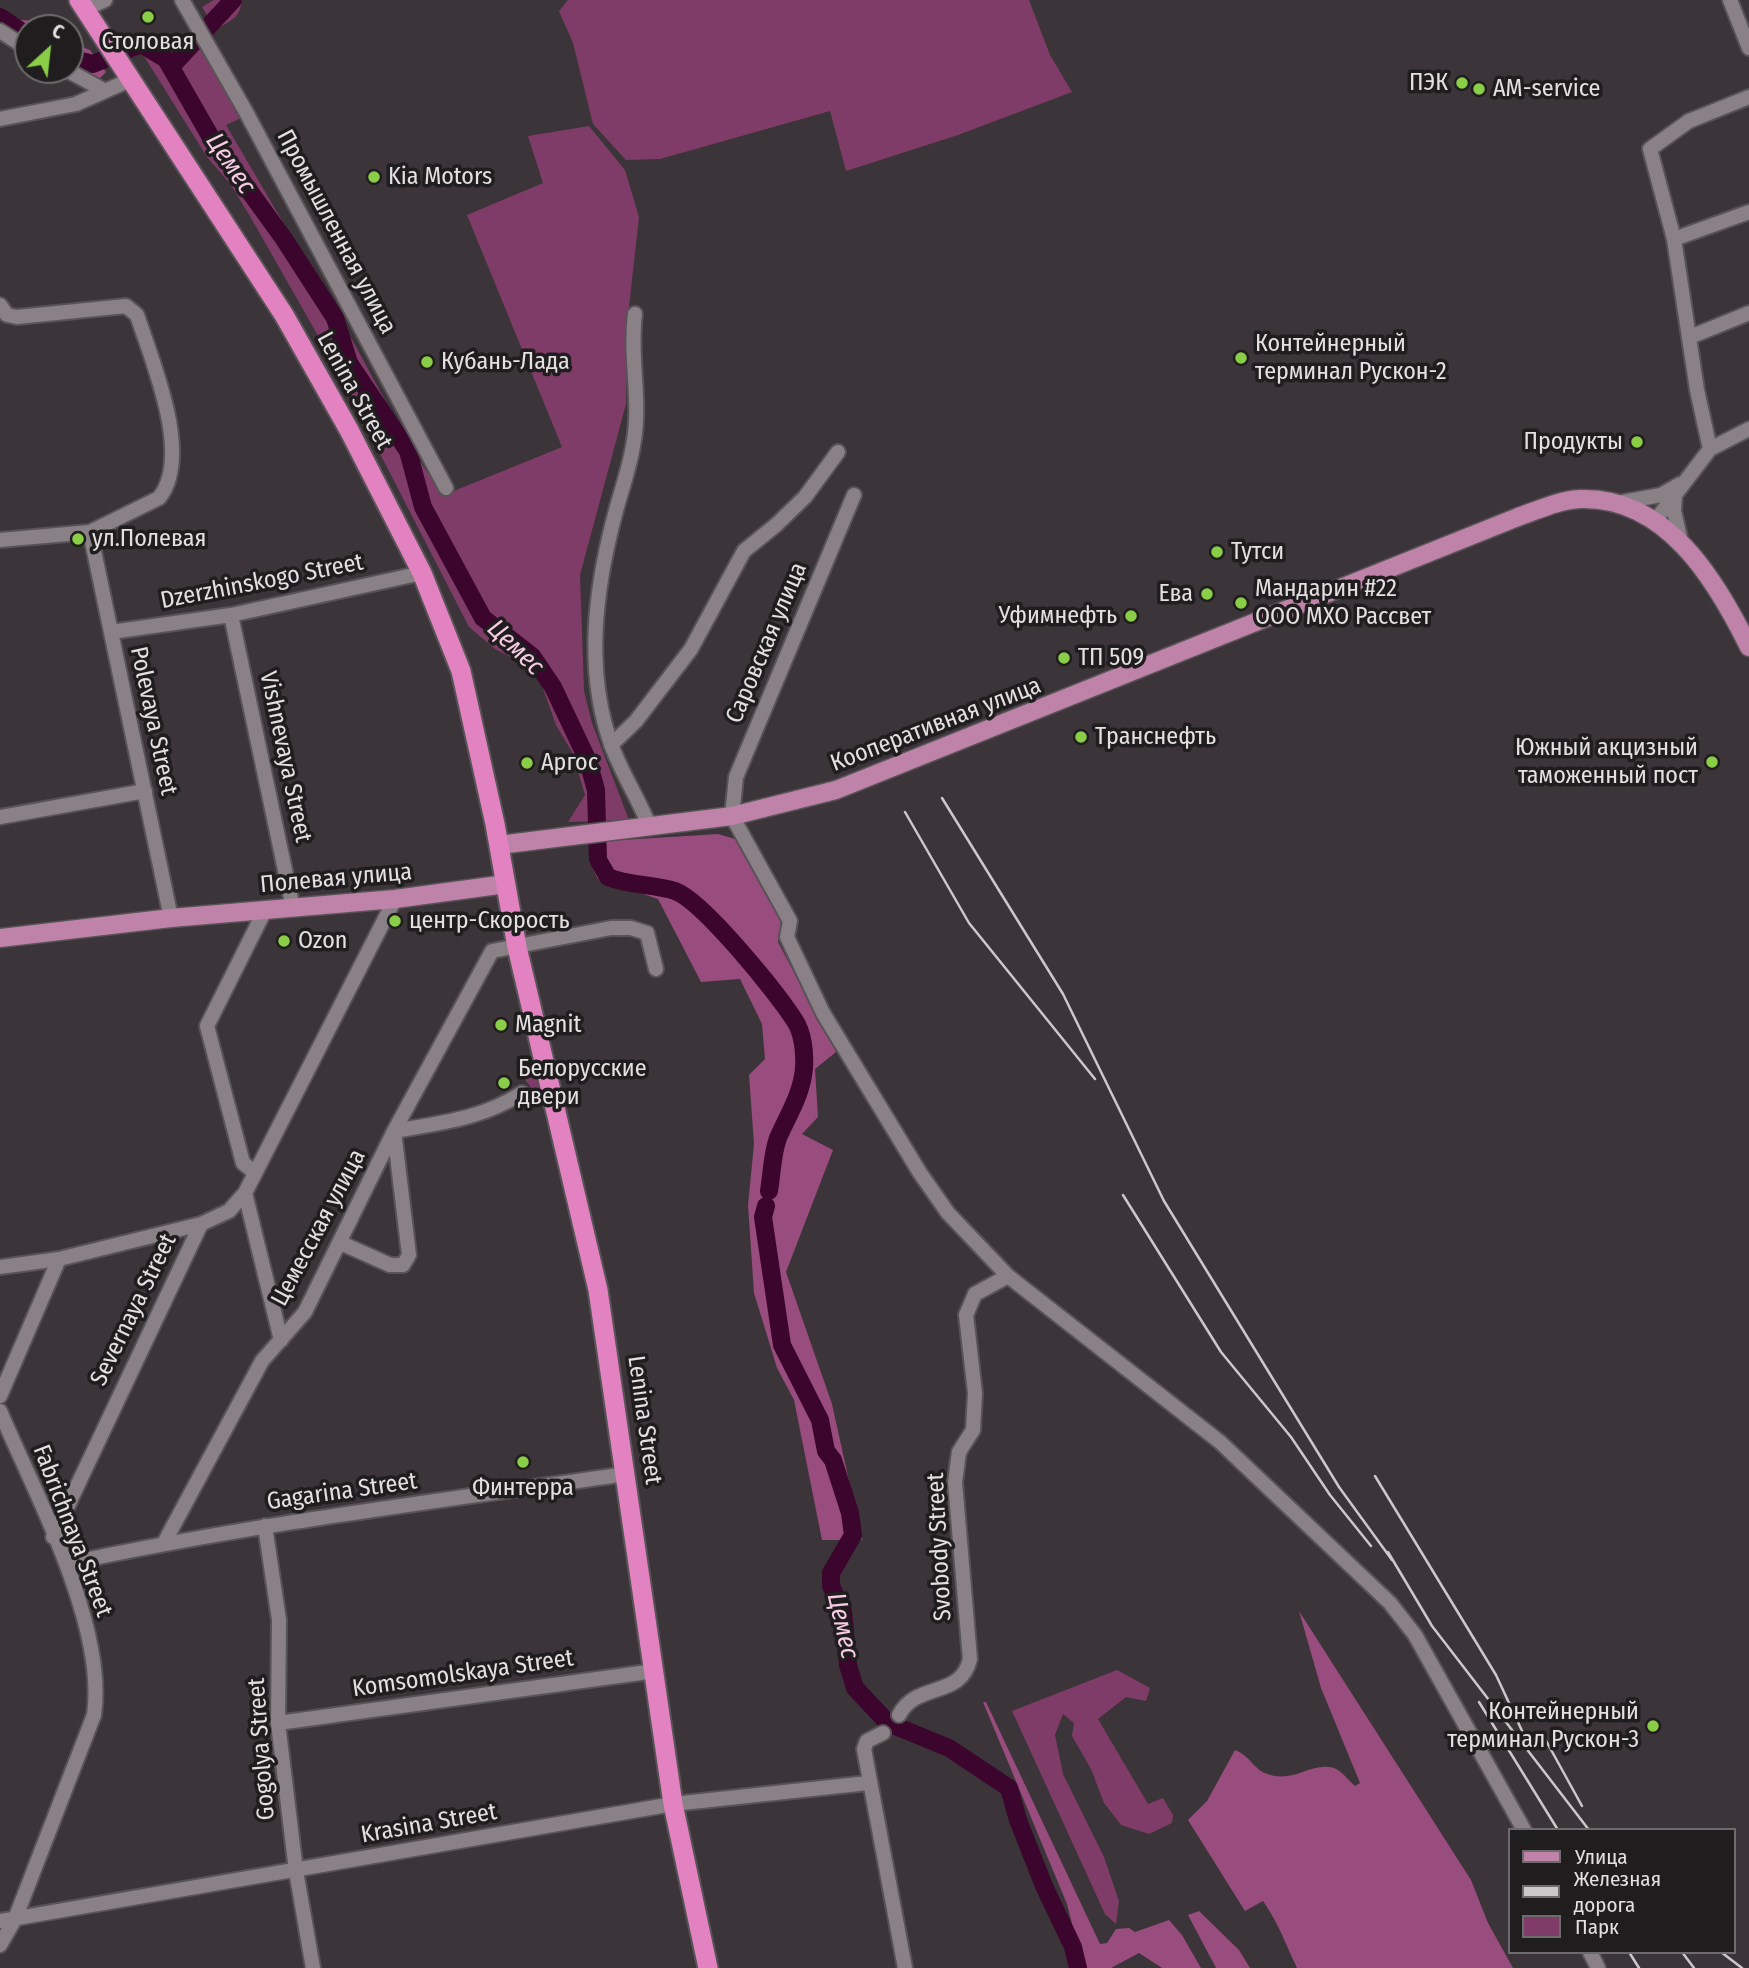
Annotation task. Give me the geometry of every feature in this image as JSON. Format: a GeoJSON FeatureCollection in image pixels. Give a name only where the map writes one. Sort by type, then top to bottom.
{"type":"FeatureCollection","features":[{"type":"Feature","properties":{"kind":"highway","name":"Lenina Street"},"geometry":{"type":"LineString","coordinates":[[82,5],[128,71],[285,315],[349,430],[422,573],[461,671],[499,845],[517,947],[598,1290],[673,1804],[708,1968]]}},
{"type":"Feature","properties":{"kind":"main road","name":"Кооперативная улица"},"geometry":{"type":"LineString","coordinates":[[499,845],[733,813],[836,790],[1551,505],[1578,499],[1616,503],[1655,521],[1681,542],[1703,570],[1748,644]]}},
{"type":"Feature","properties":{"kind":"main road","name":"Полевая улица"},"geometry":{"type":"LineString","coordinates":[[0,938],[171,918],[395,899],[506,884]]}},
{"type":"Feature","properties":{"kind":"street"},"geometry":{"type":"LineString","coordinates":[[82,5],[106,0]]}},
{"type":"Feature","properties":{"kind":"street","name":"Промышленная улица"},"geometry":{"type":"LineString","coordinates":[[182,0],[322,252],[446,488]]}},
{"type":"Feature","properties":{"kind":"street"},"geometry":{"type":"LineString","coordinates":[[1730,0],[1749,48]]}},
{"type":"Feature","properties":{"kind":"street"},"geometry":{"type":"LineString","coordinates":[[0,119],[76,104],[105,91],[128,71]]}},
{"type":"Feature","properties":{"kind":"street"},"geometry":{"type":"LineString","coordinates":[[84,79],[105,91]]}},
{"type":"Feature","properties":{"kind":"street"},"geometry":{"type":"LineString","coordinates":[[1710,449],[1697,390],[1674,239],[1650,149],[1689,121],[1749,97]]}},
{"type":"Feature","properties":{"kind":"street"},"geometry":{"type":"LineString","coordinates":[[1674,239],[1749,212]]}},
{"type":"Feature","properties":{"kind":"street"},"geometry":{"type":"LineString","coordinates":[[0,305],[7,315],[17,317],[126,306],[137,315],[165,404],[173,466],[167,489],[159,498],[90,532],[0,540]]}},
{"type":"Feature","properties":{"kind":"street"},"geometry":{"type":"LineString","coordinates":[[1690,337],[1749,313]]}},
{"type":"Feature","properties":{"kind":"street"},"geometry":{"type":"LineString","coordinates":[[635,314],[632,337],[639,403],[633,447],[602,570],[594,628],[605,722],[611,745],[649,825]]}},
{"type":"Feature","properties":{"kind":"street"},"geometry":{"type":"LineString","coordinates":[[1655,521],[1710,449],[1749,429]]}},
{"type":"Feature","properties":{"kind":"street"},"geometry":{"type":"LineString","coordinates":[[611,745],[644,712],[691,649],[744,551],[776,526],[805,497],[838,452]]}},
{"type":"Feature","properties":{"kind":"street"},"geometry":{"type":"LineString","coordinates":[[1616,503],[1661,495],[1684,481]]}},
{"type":"Feature","properties":{"kind":"street"},"geometry":{"type":"LineString","coordinates":[[1675,494],[1674,511],[1681,542]]}},
{"type":"Feature","properties":{"kind":"street","name":"Саровская улица"},"geometry":{"type":"LineString","coordinates":[[733,813],[736,777],[853,495]]}},
{"type":"Feature","properties":{"kind":"street","name":"Polevaya Street"},"geometry":{"type":"LineString","coordinates":[[90,532],[171,918]]}},
{"type":"Feature","properties":{"kind":"street","name":"Dzerzhinskogo Street"},"geometry":{"type":"LineString","coordinates":[[111,632],[232,615],[422,573]]}},
{"type":"Feature","properties":{"kind":"street","name":"Vishnevaya Street"},"geometry":{"type":"LineString","coordinates":[[232,615],[293,908]]}},
{"type":"Feature","properties":{"kind":"street"},"geometry":{"type":"LineString","coordinates":[[0,817],[145,791]]}},
{"type":"Feature","properties":{"kind":"street"},"geometry":{"type":"LineString","coordinates":[[733,813],[790,921],[787,936],[823,1013],[948,1213],[1008,1276],[1220,1442],[1390,1603],[1415,1635],[1523,1828]]}},
{"type":"Feature","properties":{"kind":"street","name":"Severnaya Street"},"geometry":{"type":"LineString","coordinates":[[53,1536],[201,1224],[229,1211],[245,1193],[395,899]]}},
{"type":"Feature","properties":{"kind":"street"},"geometry":{"type":"LineString","coordinates":[[254,1172],[243,1163],[207,1026],[265,910]]}},
{"type":"Feature","properties":{"kind":"street"},"geometry":{"type":"LineString","coordinates":[[517,947],[611,928],[631,928],[647,933],[656,968]]}},
{"type":"Feature","properties":{"kind":"street","name":"Цемесская улица"},"geometry":{"type":"LineString","coordinates":[[164,1543],[262,1361],[305,1312],[394,1131],[492,951],[517,947]]}},
{"type":"Feature","properties":{"kind":"street"},"geometry":{"type":"LineString","coordinates":[[341,1243],[390,1265],[402,1265],[409,1255],[394,1131],[473,1118],[500,1108],[522,1093]]}},
{"type":"Feature","properties":{"kind":"street"},"geometry":{"type":"LineString","coordinates":[[245,1193],[281,1340]]}},
{"type":"Feature","properties":{"kind":"street"},"geometry":{"type":"LineString","coordinates":[[0,1267],[59,1259],[201,1224]]}},
{"type":"Feature","properties":{"kind":"street"},"geometry":{"type":"LineString","coordinates":[[0,1396],[59,1259]]}},
{"type":"Feature","properties":{"kind":"street","name":"Svobody Street"},"geometry":{"type":"LineString","coordinates":[[899,1715],[904,1705],[915,1696],[960,1681],[967,1671],[970,1659],[955,1482],[959,1452],[973,1430],[975,1394],[966,1315],[975,1294],[1008,1276]]}},
{"type":"Feature","properties":{"kind":"street","name":"Fabrichnaya Street"},"geometry":{"type":"LineString","coordinates":[[0,1411],[66,1564],[94,1654],[98,1687],[96,1706],[15,1919],[0,1945]]}},
{"type":"Feature","properties":{"kind":"street","name":"Gagarina Street"},"geometry":{"type":"LineString","coordinates":[[66,1564],[164,1543],[626,1474]]}},
{"type":"Feature","properties":{"kind":"street","name":"Gogolya Street"},"geometry":{"type":"LineString","coordinates":[[265,1527],[279,1620],[278,1723],[296,1871],[313,1968]]}},
{"type":"Feature","properties":{"kind":"street","name":"Komsomolskaya Street"},"geometry":{"type":"LineString","coordinates":[[278,1723],[655,1671]]}},
{"type":"Feature","properties":{"kind":"street"},"geometry":{"type":"LineString","coordinates":[[883,1733],[867,1741],[864,1749],[868,1783],[905,1968]]}},
{"type":"Feature","properties":{"kind":"street","name":"Krasina Street"},"geometry":{"type":"LineString","coordinates":[[0,1921],[673,1804],[868,1783]]}},
{"type":"Feature","properties":{"kind":"green space"},"geometry":{"type":"Polygon","coordinates":[[[214,0],[241,0],[237,15],[216,29],[202,7],[214,0]]]}},
{"type":"Feature","properties":{"kind":"green space"},"geometry":{"type":"Polygon","coordinates":[[[568,0],[1029,0],[1050,55],[1072,92],[958,135],[846,171],[830,111],[660,159],[626,160],[593,124],[573,43],[559,11],[568,0]]]}},
{"type":"Feature","properties":{"kind":"green space"},"geometry":{"type":"Polygon","coordinates":[[[195,33],[243,117],[226,125],[355,345],[413,452],[444,495],[562,447],[467,215],[543,183],[528,136],[589,126],[625,170],[639,217],[626,334],[626,404],[580,575],[584,691],[592,723],[629,820],[568,822],[585,795],[572,752],[556,725],[540,680],[528,666],[495,649],[469,627],[333,362],[251,218],[231,185],[207,157],[132,37],[144,35],[167,48],[195,33]]]}},
{"type":"Feature","properties":{"kind":"green space"},"geometry":{"type":"Polygon","coordinates":[[[531,1064],[534,1066],[541,1101],[523,1077],[524,1069],[531,1064]]]}},
{"type":"Feature","properties":{"kind":"green space"},"geometry":{"type":"Polygon","coordinates":[[[1117,1670],[1150,1688],[1146,1701],[1126,1697],[1098,1719],[1148,1804],[1163,1798],[1173,1815],[1172,1823],[1149,1834],[1121,1825],[1104,1803],[1091,1769],[1072,1736],[1074,1723],[1063,1714],[1055,1735],[1063,1774],[1104,1857],[1119,1901],[1116,1924],[1105,1914],[1012,1711],[1117,1670]]]}},
{"type":"Feature","properties":{"kind":"shaded area"},"geometry":{"type":"Polygon","coordinates":[[[0,8],[14,16],[14,36],[0,27],[0,8]]]}},
{"type":"Feature","properties":{"kind":"shaded area"},"geometry":{"type":"Polygon","coordinates":[[[84,48],[90,50],[106,72],[100,78],[84,73],[84,48]]]}},
{"type":"Feature","properties":{"kind":"shaded area"},"geometry":{"type":"Polygon","coordinates":[[[718,834],[735,839],[781,922],[778,942],[836,1052],[815,1069],[818,1117],[802,1134],[833,1150],[786,1272],[832,1404],[862,1540],[822,1540],[794,1400],[777,1368],[754,1293],[748,1205],[754,1144],[749,1075],[765,1059],[762,1024],[740,979],[701,982],[658,899],[598,879],[589,862],[590,842],[718,834]]]}},
{"type":"Feature","properties":{"kind":"shaded area"},"geometry":{"type":"Polygon","coordinates":[[[1299,1611],[1471,1880],[1488,1923],[1513,1968],[1297,1968],[1263,1901],[1245,1911],[1188,1820],[1207,1801],[1235,1750],[1261,1771],[1275,1776],[1293,1775],[1326,1767],[1337,1769],[1355,1786],[1360,1783],[1321,1688],[1299,1611]]]}},
{"type":"Feature","properties":{"kind":"shaded area"},"geometry":{"type":"Polygon","coordinates":[[[983,1702],[986,1702],[1100,1944],[1107,1943],[1116,1929],[1129,1928],[1135,1932],[1169,1920],[1182,1935],[1201,1968],[1162,1968],[1139,1953],[1111,1968],[1083,1968],[1067,1904],[983,1702]]]}},
{"type":"Feature","properties":{"kind":"shaded area"},"geometry":{"type":"Polygon","coordinates":[[[1199,1911],[1239,1950],[1250,1968],[1216,1968],[1188,1915],[1199,1911]]]}},
{"type":"Feature","properties":{"kind":"waterway","name":"Цемес"},"geometry":{"type":"LineString","coordinates":[[171,67],[233,0]]}},
{"type":"Feature","properties":{"kind":"waterway","name":"Цемес"},"geometry":{"type":"LineString","coordinates":[[0,17],[14,26]]}},
{"type":"Feature","properties":{"kind":"waterway","name":"Цемес"},"geometry":{"type":"LineString","coordinates":[[84,62],[93,64],[141,44],[166,59],[213,141],[284,239],[335,318],[349,363],[408,451],[423,507],[483,618],[532,656],[553,687],[588,761],[596,790],[598,860],[608,877],[675,891],[687,898],[721,929],[795,1021],[803,1043],[803,1078],[798,1096],[776,1144],[769,1191]]}},
{"type":"Feature","properties":{"kind":"waterway","name":"Цемес"},"geometry":{"type":"LineString","coordinates":[[766,1206],[763,1217],[782,1345],[820,1420],[826,1451],[833,1460],[850,1513],[853,1535],[831,1573],[831,1586],[843,1612],[848,1665],[855,1688],[888,1723],[949,1748],[1009,1788],[1018,1820],[1044,1886],[1073,1947],[1078,1968]]}},
{"type":"Feature","properties":{"kind":"railway"},"geometry":{"type":"LineString","coordinates":[[942,798],[1063,994],[1164,1201],[1339,1487],[1392,1560]]}},
{"type":"Feature","properties":{"kind":"railway"},"geometry":{"type":"LineString","coordinates":[[905,812],[969,923],[1095,1079]]}},
{"type":"Feature","properties":{"kind":"railway"},"geometry":{"type":"LineString","coordinates":[[1123,1195],[1221,1352],[1291,1437],[1330,1495],[1371,1546]]}},
{"type":"Feature","properties":{"kind":"railway"},"geometry":{"type":"LineString","coordinates":[[1375,1476],[1496,1675],[1523,1733]]}},
{"type":"Feature","properties":{"kind":"railway"},"geometry":{"type":"LineString","coordinates":[[1388,1552],[1432,1626],[1587,1828]]}},
{"type":"Feature","properties":{"kind":"railway"},"geometry":{"type":"LineString","coordinates":[[1479,1702],[1557,1828]]}},
{"type":"Feature","properties":{"kind":"railway"},"geometry":{"type":"LineString","coordinates":[[1544,1737],[1582,1806]]}},
{"type":"Feature","properties":{"kind":"railway"},"geometry":{"type":"LineString","coordinates":[[1630,1954],[1639,1968]]}},
{"type":"Feature","properties":{"kind":"railway"},"geometry":{"type":"LineString","coordinates":[[1684,1954],[1694,1968]]}},
{"type":"Feature","properties":{"kind":"railway"},"geometry":{"type":"LineString","coordinates":[[1724,1954],[1742,1968]]}},
{"type":"Feature","properties":{"kind":"place","name":"Столовая"},"geometry":{"type":"Point","coordinates":[148,17]}},
{"type":"Feature","properties":{"kind":"place","name":"ПЭК"},"geometry":{"type":"Point","coordinates":[1462,83]}},
{"type":"Feature","properties":{"kind":"place","name":"AM-service"},"geometry":{"type":"Point","coordinates":[1479,89]}},
{"type":"Feature","properties":{"kind":"place","name":"Kia Motors"},"geometry":{"type":"Point","coordinates":[374,177]}},
{"type":"Feature","properties":{"kind":"place","name":"Контейнерный терминал Рускон-2"},"geometry":{"type":"Point","coordinates":[1241,358]}},
{"type":"Feature","properties":{"kind":"place","name":"Кубань-Лада"},"geometry":{"type":"Point","coordinates":[427,362]}},
{"type":"Feature","properties":{"kind":"place","name":"Продукты"},"geometry":{"type":"Point","coordinates":[1637,442]}},
{"type":"Feature","properties":{"kind":"place","name":"ул.Полевая"},"geometry":{"type":"Point","coordinates":[78,539]}},
{"type":"Feature","properties":{"kind":"place","name":"Тутси"},"geometry":{"type":"Point","coordinates":[1217,552]}},
{"type":"Feature","properties":{"kind":"place","name":"Ева"},"geometry":{"type":"Point","coordinates":[1207,594]}},
{"type":"Feature","properties":{"kind":"place","name":"Мандарин #22 ООО МХО Рассвет"},"geometry":{"type":"Point","coordinates":[1241,603]}},
{"type":"Feature","properties":{"kind":"place","name":"Уфимнефть"},"geometry":{"type":"Point","coordinates":[1131,616]}},
{"type":"Feature","properties":{"kind":"place","name":"ТП 509"},"geometry":{"type":"Point","coordinates":[1064,658]}},
{"type":"Feature","properties":{"kind":"place","name":"Транснефть"},"geometry":{"type":"Point","coordinates":[1081,737]}},
{"type":"Feature","properties":{"kind":"place","name":"Южный акцизный таможенный пост"},"geometry":{"type":"Point","coordinates":[1712,762]}},
{"type":"Feature","properties":{"kind":"place","name":"Аргос"},"geometry":{"type":"Point","coordinates":[527,763]}},
{"type":"Feature","properties":{"kind":"place","name":"центр-Скорость"},"geometry":{"type":"Point","coordinates":[395,921]}},
{"type":"Feature","properties":{"kind":"place","name":"Ozon"},"geometry":{"type":"Point","coordinates":[284,941]}},
{"type":"Feature","properties":{"kind":"place","name":"Magnit"},"geometry":{"type":"Point","coordinates":[501,1025]}},
{"type":"Feature","properties":{"kind":"place","name":"Белорусские двери"},"geometry":{"type":"Point","coordinates":[504,1083]}},
{"type":"Feature","properties":{"kind":"place","name":"Финтерра"},"geometry":{"type":"Point","coordinates":[523,1462]}},
{"type":"Feature","properties":{"kind":"place","name":"Контейнерный терминал Рускон-3"},"geometry":{"type":"Point","coordinates":[1653,1726]}}]}
